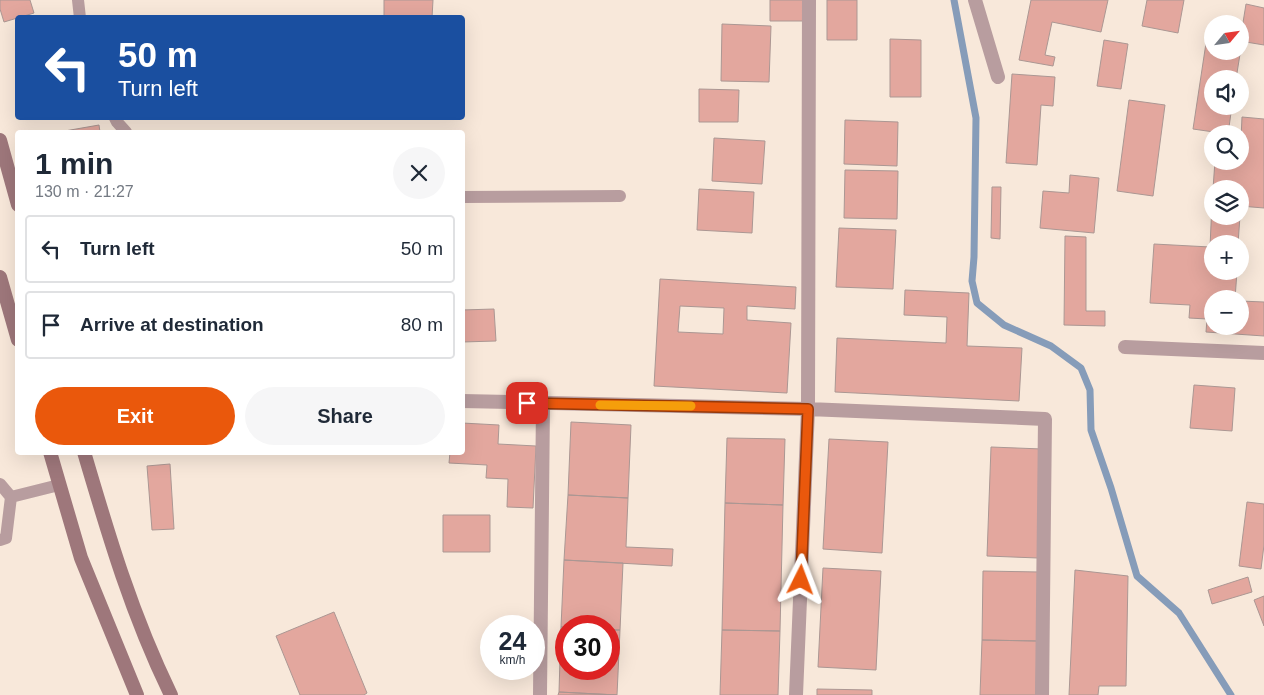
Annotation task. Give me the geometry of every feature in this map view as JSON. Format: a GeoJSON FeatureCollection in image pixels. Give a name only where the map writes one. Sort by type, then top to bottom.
{"type":"FeatureCollection","features":[{"type":"Feature","properties":{"kind":"main road"},"geometry":{"type":"LineString","coordinates":[[0,140],[15,194]]}},
{"type":"Feature","properties":{"kind":"main road"},"geometry":{"type":"LineString","coordinates":[[0,278],[15,330]]}},
{"type":"Feature","properties":{"kind":"main road"},"geometry":{"type":"LineString","coordinates":[[51,455],[81,558],[137,695]]}},
{"type":"Feature","properties":{"kind":"main road"},"geometry":{"type":"LineString","coordinates":[[85,455],[131,603],[171,695]]}},
{"type":"Feature","properties":{"kind":"street"},"geometry":{"type":"LineString","coordinates":[[796,695],[808,409],[810,0]]}},
{"type":"Feature","properties":{"kind":"street"},"geometry":{"type":"LineString","coordinates":[[976,0],[998,77]]}},
{"type":"Feature","properties":{"kind":"street"},"geometry":{"type":"LineString","coordinates":[[1126,347],[1264,353]]}},
{"type":"Feature","properties":{"kind":"street"},"geometry":{"type":"LineString","coordinates":[[465,401],[808,409],[1045,419],[1042,695]]}},
{"type":"Feature","properties":{"kind":"street"},"geometry":{"type":"LineString","coordinates":[[540,695],[543,404]]}},
{"type":"Feature","properties":{"kind":"lane"},"geometry":{"type":"LineString","coordinates":[[78,0],[80,15]]}},
{"type":"Feature","properties":{"kind":"lane"},"geometry":{"type":"LineString","coordinates":[[116,120],[124,130]]}},
{"type":"Feature","properties":{"kind":"lane"},"geometry":{"type":"LineString","coordinates":[[465,197],[620,196]]}},
{"type":"Feature","properties":{"kind":"lane"},"geometry":{"type":"LineString","coordinates":[[0,484],[11,497],[6,538],[0,540]]}},
{"type":"Feature","properties":{"kind":"lane"},"geometry":{"type":"LineString","coordinates":[[11,497],[59,485]]}},
{"type":"Feature","properties":{"kind":"building"},"geometry":{"type":"Polygon","coordinates":[[[0,0],[30,0],[34,13],[15,15],[15,19],[4,22],[0,9],[0,0]]]}},
{"type":"Feature","properties":{"kind":"building"},"geometry":{"type":"Polygon","coordinates":[[[384,0],[433,0],[432,15],[384,15],[384,0]]]}},
{"type":"Feature","properties":{"kind":"building"},"geometry":{"type":"Polygon","coordinates":[[[770,0],[805,0],[805,21],[770,21],[770,0]]]}},
{"type":"Feature","properties":{"kind":"building"},"geometry":{"type":"Polygon","coordinates":[[[827,0],[857,0],[857,40],[827,40],[827,0]]]}},
{"type":"Feature","properties":{"kind":"building"},"geometry":{"type":"Polygon","coordinates":[[[1031,0],[1108,0],[1101,32],[1052,22],[1045,55],[1055,57],[1053,66],[1019,60],[1031,0]]]}},
{"type":"Feature","properties":{"kind":"building"},"geometry":{"type":"Polygon","coordinates":[[[1147,0],[1184,0],[1178,33],[1142,26],[1147,0]]]}},
{"type":"Feature","properties":{"kind":"building"},"geometry":{"type":"Polygon","coordinates":[[[1246,4],[1264,8],[1264,45],[1249,42],[1249,15],[1244,15],[1246,4]]]}},
{"type":"Feature","properties":{"kind":"building"},"geometry":{"type":"Polygon","coordinates":[[[722,24],[771,26],[769,82],[721,81],[722,24]]]}},
{"type":"Feature","properties":{"kind":"building"},"geometry":{"type":"Polygon","coordinates":[[[890,39],[921,40],[921,97],[890,97],[890,39]]]}},
{"type":"Feature","properties":{"kind":"building"},"geometry":{"type":"Polygon","coordinates":[[[1104,40],[1128,44],[1121,89],[1097,86],[1104,40]]]}},
{"type":"Feature","properties":{"kind":"building"},"geometry":{"type":"Polygon","coordinates":[[[1204,56],[1204,60],[1239,60],[1237,70],[1204,70],[1204,115],[1231,115],[1229,125],[1204,125],[1204,131],[1193,129],[1204,56]]]}},
{"type":"Feature","properties":{"kind":"building"},"geometry":{"type":"Polygon","coordinates":[[[1012,74],[1055,77],[1053,106],[1041,105],[1037,165],[1006,163],[1012,74]]]}},
{"type":"Feature","properties":{"kind":"building"},"geometry":{"type":"Polygon","coordinates":[[[699,89],[739,90],[738,122],[699,122],[699,89]]]}},
{"type":"Feature","properties":{"kind":"building"},"geometry":{"type":"Polygon","coordinates":[[[1129,100],[1165,105],[1153,196],[1117,191],[1129,100]]]}},
{"type":"Feature","properties":{"kind":"building"},"geometry":{"type":"Polygon","coordinates":[[[1242,117],[1264,119],[1264,208],[1249,207],[1249,180],[1214,180],[1214,170],[1249,170],[1249,125],[1242,125],[1242,117]]]}},
{"type":"Feature","properties":{"kind":"building"},"geometry":{"type":"Polygon","coordinates":[[[845,120],[898,122],[897,166],[844,164],[845,120]]]}},
{"type":"Feature","properties":{"kind":"building"},"geometry":{"type":"Polygon","coordinates":[[[99,125],[100,130],[70,130],[99,125]]]}},
{"type":"Feature","properties":{"kind":"building"},"geometry":{"type":"Polygon","coordinates":[[[714,138],[765,141],[762,184],[712,181],[714,138]]]}},
{"type":"Feature","properties":{"kind":"building"},"geometry":{"type":"Polygon","coordinates":[[[845,170],[898,171],[897,219],[844,218],[845,170]]]}},
{"type":"Feature","properties":{"kind":"building"},"geometry":{"type":"Polygon","coordinates":[[[1070,175],[1099,178],[1094,233],[1040,228],[1043,191],[1069,193],[1070,175]]]}},
{"type":"Feature","properties":{"kind":"building"},"geometry":{"type":"Polygon","coordinates":[[[992,187],[1001,187],[1000,239],[991,238],[992,187]]]}},
{"type":"Feature","properties":{"kind":"building"},"geometry":{"type":"Polygon","coordinates":[[[699,189],[754,192],[752,233],[697,230],[699,189]]]}},
{"type":"Feature","properties":{"kind":"building"},"geometry":{"type":"Polygon","coordinates":[[[1211,225],[1239,225],[1239,235],[1211,235],[1211,225]]]}},
{"type":"Feature","properties":{"kind":"building"},"geometry":{"type":"Polygon","coordinates":[[[839,228],[896,230],[893,289],[836,287],[839,228]]]}},
{"type":"Feature","properties":{"kind":"building"},"geometry":{"type":"Polygon","coordinates":[[[1065,236],[1086,237],[1086,311],[1105,311],[1105,326],[1064,325],[1065,236]]]}},
{"type":"Feature","properties":{"kind":"building"},"geometry":{"type":"Polygon","coordinates":[[[1154,244],[1204,247],[1204,280],[1236,280],[1236,290],[1204,290],[1204,319],[1189,318],[1190,305],[1150,303],[1154,244]]]}},
{"type":"Feature","properties":{"kind":"building"},"geometry":{"type":"Polygon","coordinates":[[[660,279],[796,287],[795,309],[747,306],[747,320],[791,323],[787,393],[654,386],[660,279]],[[680,306],[678,332],[723,334],[724,308],[680,306]]]}},
{"type":"Feature","properties":{"kind":"building"},"geometry":{"type":"Polygon","coordinates":[[[905,290],[969,293],[967,346],[1022,348],[1019,401],[835,392],[837,338],[946,343],[947,317],[904,315],[905,290]]]}},
{"type":"Feature","properties":{"kind":"building"},"geometry":{"type":"Polygon","coordinates":[[[1249,301],[1264,302],[1264,336],[1249,335],[1249,301]]]}},
{"type":"Feature","properties":{"kind":"building"},"geometry":{"type":"Polygon","coordinates":[[[494,309],[496,341],[465,342],[465,310],[494,309]]]}},
{"type":"Feature","properties":{"kind":"building"},"geometry":{"type":"Polygon","coordinates":[[[1194,385],[1235,388],[1232,431],[1190,428],[1194,385]]]}},
{"type":"Feature","properties":{"kind":"building"},"geometry":{"type":"Polygon","coordinates":[[[571,422],[631,425],[628,498],[568,495],[571,422]]]}},
{"type":"Feature","properties":{"kind":"building"},"geometry":{"type":"Polygon","coordinates":[[[465,423],[499,425],[498,444],[536,446],[533,508],[507,507],[508,479],[486,478],[487,465],[449,463],[450,455],[465,455],[465,423]]]}},
{"type":"Feature","properties":{"kind":"building"},"geometry":{"type":"Polygon","coordinates":[[[727,438],[785,439],[783,505],[725,503],[727,438]]]}},
{"type":"Feature","properties":{"kind":"building"},"geometry":{"type":"Polygon","coordinates":[[[829,439],[888,442],[882,553],[823,549],[829,439]]]}},
{"type":"Feature","properties":{"kind":"building"},"geometry":{"type":"Polygon","coordinates":[[[991,447],[1042,449],[1038,558],[987,556],[991,447]]]}},
{"type":"Feature","properties":{"kind":"building"},"geometry":{"type":"Polygon","coordinates":[[[170,464],[174,529],[152,530],[147,466],[170,464]]]}},
{"type":"Feature","properties":{"kind":"building"},"geometry":{"type":"Polygon","coordinates":[[[568,495],[628,498],[626,547],[673,549],[672,566],[564,560],[568,495]]]}},
{"type":"Feature","properties":{"kind":"building"},"geometry":{"type":"Polygon","coordinates":[[[1247,502],[1264,504],[1264,545],[1261,569],[1239,566],[1247,502]]]}},
{"type":"Feature","properties":{"kind":"building"},"geometry":{"type":"Polygon","coordinates":[[[725,503],[783,505],[780,631],[722,630],[725,503]]]}},
{"type":"Feature","properties":{"kind":"building"},"geometry":{"type":"Polygon","coordinates":[[[443,515],[490,515],[490,552],[443,552],[443,515]]]}},
{"type":"Feature","properties":{"kind":"building"},"geometry":{"type":"Polygon","coordinates":[[[564,560],[623,563],[620,630],[620,615],[562,615],[564,560]]]}},
{"type":"Feature","properties":{"kind":"building"},"geometry":{"type":"Polygon","coordinates":[[[823,568],[881,571],[876,670],[818,667],[823,568]]]}},
{"type":"Feature","properties":{"kind":"building"},"geometry":{"type":"Polygon","coordinates":[[[1075,570],[1128,576],[1126,686],[1099,686],[1098,695],[1069,695],[1075,570]]]}},
{"type":"Feature","properties":{"kind":"building"},"geometry":{"type":"Polygon","coordinates":[[[983,571],[1039,572],[1037,641],[982,640],[983,571]]]}},
{"type":"Feature","properties":{"kind":"building"},"geometry":{"type":"Polygon","coordinates":[[[1248,577],[1252,592],[1212,604],[1208,590],[1248,577]]]}},
{"type":"Feature","properties":{"kind":"building"},"geometry":{"type":"Polygon","coordinates":[[[1264,596],[1264,626],[1254,600],[1264,596]]]}},
{"type":"Feature","properties":{"kind":"building"},"geometry":{"type":"Polygon","coordinates":[[[334,612],[367,693],[364,695],[300,695],[276,636],[334,612]]]}},
{"type":"Feature","properties":{"kind":"building"},"geometry":{"type":"Polygon","coordinates":[[[722,630],[780,631],[778,695],[720,695],[722,630]]]}},
{"type":"Feature","properties":{"kind":"building"},"geometry":{"type":"Polygon","coordinates":[[[982,640],[1037,641],[1036,695],[980,695],[982,640]]]}},
{"type":"Feature","properties":{"kind":"building"},"geometry":{"type":"Polygon","coordinates":[[[559,680],[618,680],[617,695],[559,692],[559,680]]]}},
{"type":"Feature","properties":{"kind":"building"},"geometry":{"type":"Polygon","coordinates":[[[817,689],[872,690],[872,695],[817,695],[817,689]]]}},
{"type":"Feature","properties":{"kind":"building"},"geometry":{"type":"Polygon","coordinates":[[[559,692],[617,695],[558,695],[559,692]]]}},
{"type":"Feature","properties":{"kind":"waterway"},"geometry":{"type":"LineString","coordinates":[[954,0],[976,118],[972,281],[977,303],[1004,325],[1051,346],[1081,368],[1090,390],[1091,430],[1111,488],[1137,576],[1179,613],[1231,695]]}},
{"type":"Feature","properties":{"kind":"slow traffic"},"geometry":{"type":"LineString","coordinates":[[600,405],[691,406]]}},
{"type":"Feature","properties":{"kind":"route"},"geometry":{"type":"LineString","coordinates":[[527,403],[808,409],[801,580]]}}]}
